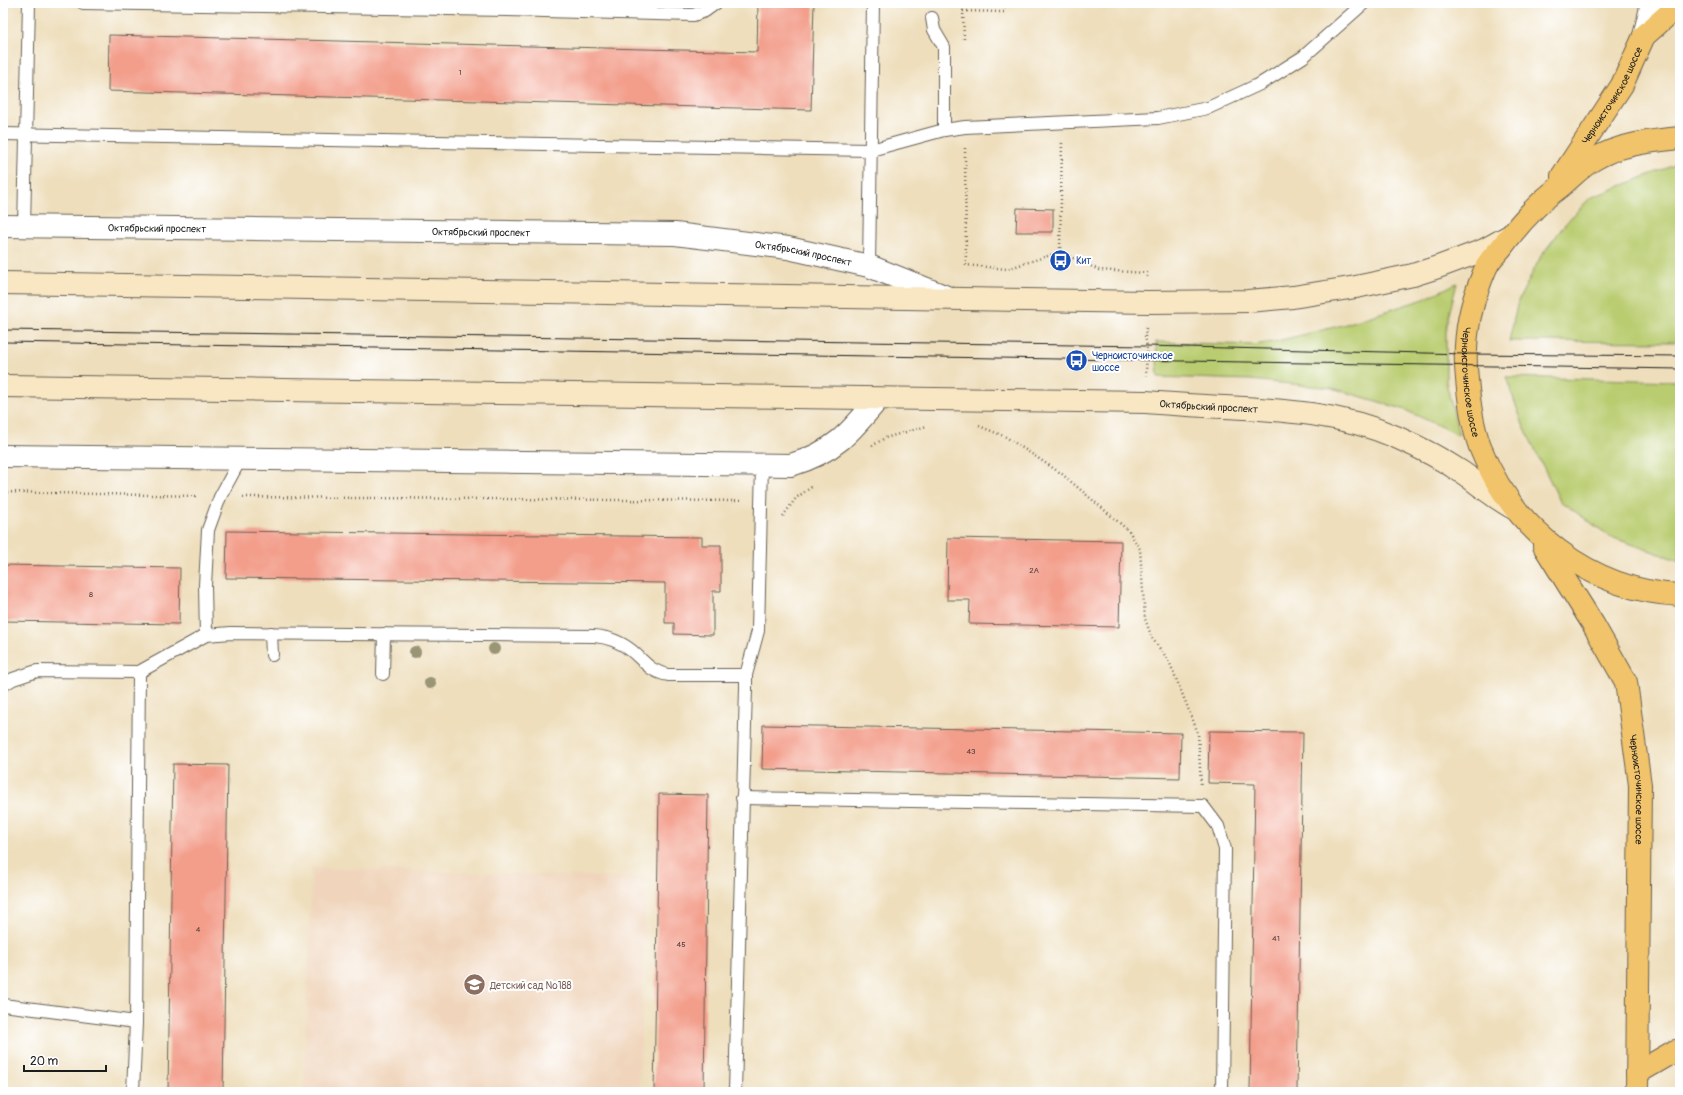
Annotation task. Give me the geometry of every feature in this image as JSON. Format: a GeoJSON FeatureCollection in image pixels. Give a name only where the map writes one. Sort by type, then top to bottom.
{"type":"FeatureCollection","features":[{"type":"Feature","properties":{"kind":"main road","name":"Черноисточинское шоссе"},"geometry":{"type":"LineString","coordinates":[[1550,194],[1622,85],[1644,36],[1680,4]]}},
{"type":"Feature","properties":{"kind":"main road","name":"Черноисточинское шоссе"},"geometry":{"type":"LineString","coordinates":[[1680,138],[1653,140],[1614,150],[1595,159],[1579,170],[1567,182],[1550,194],[1531,211],[1488,264],[1474,300],[1468,325],[1465,354],[1468,400],[1479,445],[1488,467],[1514,509],[1535,532],[1560,553],[1585,568],[1614,581],[1641,590],[1680,595]]}},
{"type":"Feature","properties":{"kind":"main road","name":"Октябрьский проспект"},"geometry":{"type":"LineString","coordinates":[[3,283],[1149,302],[1248,301],[1293,297],[1356,287],[1413,275],[1484,250],[1512,234]]}},
{"type":"Feature","properties":{"kind":"main road","name":"Октябрьский проспект"},"geometry":{"type":"LineString","coordinates":[[3,386],[1146,402],[1273,409],[1321,414],[1361,423],[1397,437],[1435,456],[1463,473],[1498,500],[1514,509]]}},
{"type":"Feature","properties":{"kind":"main road","name":"Черноисточинское шоссе"},"geometry":{"type":"LineString","coordinates":[[1535,532],[1593,624],[1626,682],[1640,785],[1637,1083]]}},
{"type":"Feature","properties":{"kind":"main road","name":"Черноисточинское шоссе"},"geometry":{"type":"LineString","coordinates":[[1637,1083],[1675,1051],[1680,1051]]}},
{"type":"Feature","properties":{"kind":"street"},"geometry":{"type":"LineString","coordinates":[[1644,36],[1651,3]]}},
{"type":"Feature","properties":{"kind":"street","name":"Октябрьский проспект"},"geometry":{"type":"LineString","coordinates":[[13,227],[675,234],[788,248],[869,266],[950,298]]}},
{"type":"Feature","properties":{"kind":"street"},"geometry":{"type":"LineString","coordinates":[[3,456],[790,465],[811,459],[827,451],[855,427],[878,399]]}},
{"type":"Feature","properties":{"kind":"lane"},"geometry":{"type":"LineString","coordinates":[[13,227],[25,134],[29,3]]}},
{"type":"Feature","properties":{"kind":"lane"},"geometry":{"type":"LineString","coordinates":[[83,3],[508,6],[693,15],[705,11],[716,3]]}},
{"type":"Feature","properties":{"kind":"lane"},"geometry":{"type":"LineString","coordinates":[[869,266],[873,3]]}},
{"type":"Feature","properties":{"kind":"lane"},"geometry":{"type":"LineString","coordinates":[[3,134],[871,150],[944,130],[1062,122],[1158,118],[1208,108],[1260,84],[1303,57],[1364,3]]}},
{"type":"Feature","properties":{"kind":"lane"},"geometry":{"type":"LineString","coordinates":[[932,18],[934,30],[944,47],[944,130]]}},
{"type":"Feature","properties":{"kind":"lane"},"geometry":{"type":"LineString","coordinates":[[206,635],[205,585],[208,530],[220,497],[241,458]]}},
{"type":"Feature","properties":{"kind":"lane"},"geometry":{"type":"LineString","coordinates":[[735,1092],[746,675],[758,631],[762,465]]}},
{"type":"Feature","properties":{"kind":"lane"},"geometry":{"type":"LineString","coordinates":[[3,685],[13,679],[37,670],[139,672],[206,635],[231,633],[605,637],[615,640],[631,650],[648,667],[658,673],[668,675],[746,675]]}},
{"type":"Feature","properties":{"kind":"lane"},"geometry":{"type":"LineString","coordinates":[[270,633],[272,655]]}},
{"type":"Feature","properties":{"kind":"lane"},"geometry":{"type":"LineString","coordinates":[[383,674],[384,634]]}},
{"type":"Feature","properties":{"kind":"lane"},"geometry":{"type":"LineString","coordinates":[[133,1092],[136,1022],[139,672]]}},
{"type":"Feature","properties":{"kind":"lane"},"geometry":{"type":"LineString","coordinates":[[742,798],[1203,806],[1218,826],[1225,849],[1222,1092]]}},
{"type":"Feature","properties":{"kind":"lane"},"geometry":{"type":"LineString","coordinates":[[3,1005],[136,1022]]}},
{"type":"Feature","properties":{"kind":"path"},"geometry":{"type":"LineString","coordinates":[[1060,252],[1062,122]]}},
{"type":"Feature","properties":{"kind":"path"},"geometry":{"type":"LineString","coordinates":[[966,265],[1008,269],[1060,252],[1099,270],[1147,273],[1149,302],[1145,338],[1147,346],[1146,402]]}},
{"type":"Feature","properties":{"kind":"path"},"geometry":{"type":"LineString","coordinates":[[866,450],[885,438],[930,425]]}},
{"type":"Feature","properties":{"kind":"path"},"geometry":{"type":"LineString","coordinates":[[978,426],[1006,437],[1062,474],[1129,531],[1140,549],[1145,619],[1152,638],[1169,661],[1198,733],[1203,806]]}},
{"type":"Feature","properties":{"kind":"path"},"geometry":{"type":"LineString","coordinates":[[783,516],[796,498],[818,482]]}},
{"type":"Feature","properties":{"kind":"path"},"geometry":{"type":"LineString","coordinates":[[3,492],[220,497],[761,502]]}},
{"type":"Feature","properties":{"kind":"shaded area","name":"Детский сад №188"},"geometry":{"type":"Polygon","coordinates":[[[312,868],[646,878],[639,1092],[304,1092],[312,868]]]}},
{"type":"Feature","properties":{"kind":"green space"},"geometry":{"type":"Polygon","coordinates":[[[1680,164],[1680,342],[1509,341],[1518,301],[1541,256],[1566,223],[1590,198],[1680,164]]]}},
{"type":"Feature","properties":{"kind":"green space"},"geometry":{"type":"Polygon","coordinates":[[[1457,283],[1446,326],[1446,382],[1459,435],[1403,409],[1332,388],[1250,380],[1158,377],[1156,342],[1253,345],[1273,342],[1343,325],[1424,299],[1457,283]]]}},
{"type":"Feature","properties":{"kind":"green space"},"geometry":{"type":"Polygon","coordinates":[[[1506,377],[1680,381],[1680,561],[1611,537],[1560,501],[1523,425],[1506,377]]]}},
{"type":"Feature","properties":{"kind":"building"},"geometry":{"type":"Polygon","coordinates":[[[758,3],[814,3],[811,110],[108,91],[109,35],[757,52],[758,3]]]}},
{"type":"Feature","properties":{"kind":"building"},"geometry":{"type":"Polygon","coordinates":[[[1017,208],[1053,209],[1053,232],[1016,232],[1017,208]]]}},
{"type":"Feature","properties":{"kind":"building"},"geometry":{"type":"Polygon","coordinates":[[[227,531],[702,537],[702,545],[721,545],[721,591],[713,591],[713,635],[674,634],[674,623],[665,623],[665,583],[226,578],[227,531]]]}},
{"type":"Feature","properties":{"kind":"building"},"geometry":{"type":"Polygon","coordinates":[[[948,538],[1121,541],[1119,627],[969,624],[970,600],[947,600],[948,538]]]}},
{"type":"Feature","properties":{"kind":"building"},"geometry":{"type":"Polygon","coordinates":[[[3,565],[180,568],[179,624],[3,621],[3,565]]]}},
{"type":"Feature","properties":{"kind":"building"},"geometry":{"type":"Polygon","coordinates":[[[763,725],[1181,733],[1180,778],[762,769],[763,725]]]}},
{"type":"Feature","properties":{"kind":"building"},"geometry":{"type":"Polygon","coordinates":[[[1209,731],[1303,732],[1297,1092],[1250,1092],[1255,784],[1208,783],[1209,731]]]}},
{"type":"Feature","properties":{"kind":"building"},"geometry":{"type":"Polygon","coordinates":[[[173,764],[228,765],[223,1092],[168,1092],[173,764]]]}},
{"type":"Feature","properties":{"kind":"building"},"geometry":{"type":"Polygon","coordinates":[[[659,794],[708,795],[704,1092],[654,1092],[659,794]]]}},
{"type":"Feature","properties":{"kind":"tram line"},"geometry":{"type":"LineString","coordinates":[[3,330],[1147,346],[1465,354],[1680,356]]}},
{"type":"Feature","properties":{"kind":"tram line"},"geometry":{"type":"LineString","coordinates":[[3,342],[1680,369]]}},
{"type":"Feature","properties":{"kind":"place","name":"Кит"},"geometry":{"type":"Point","coordinates":[1060,260]}},
{"type":"Feature","properties":{"kind":"place","name":"Черноисточинское шоссе"},"geometry":{"type":"Point","coordinates":[1077,361]}},
{"type":"Feature","properties":{"kind":"place","name":"Детский сад №188"},"geometry":{"type":"Point","coordinates":[475,985]}}]}
